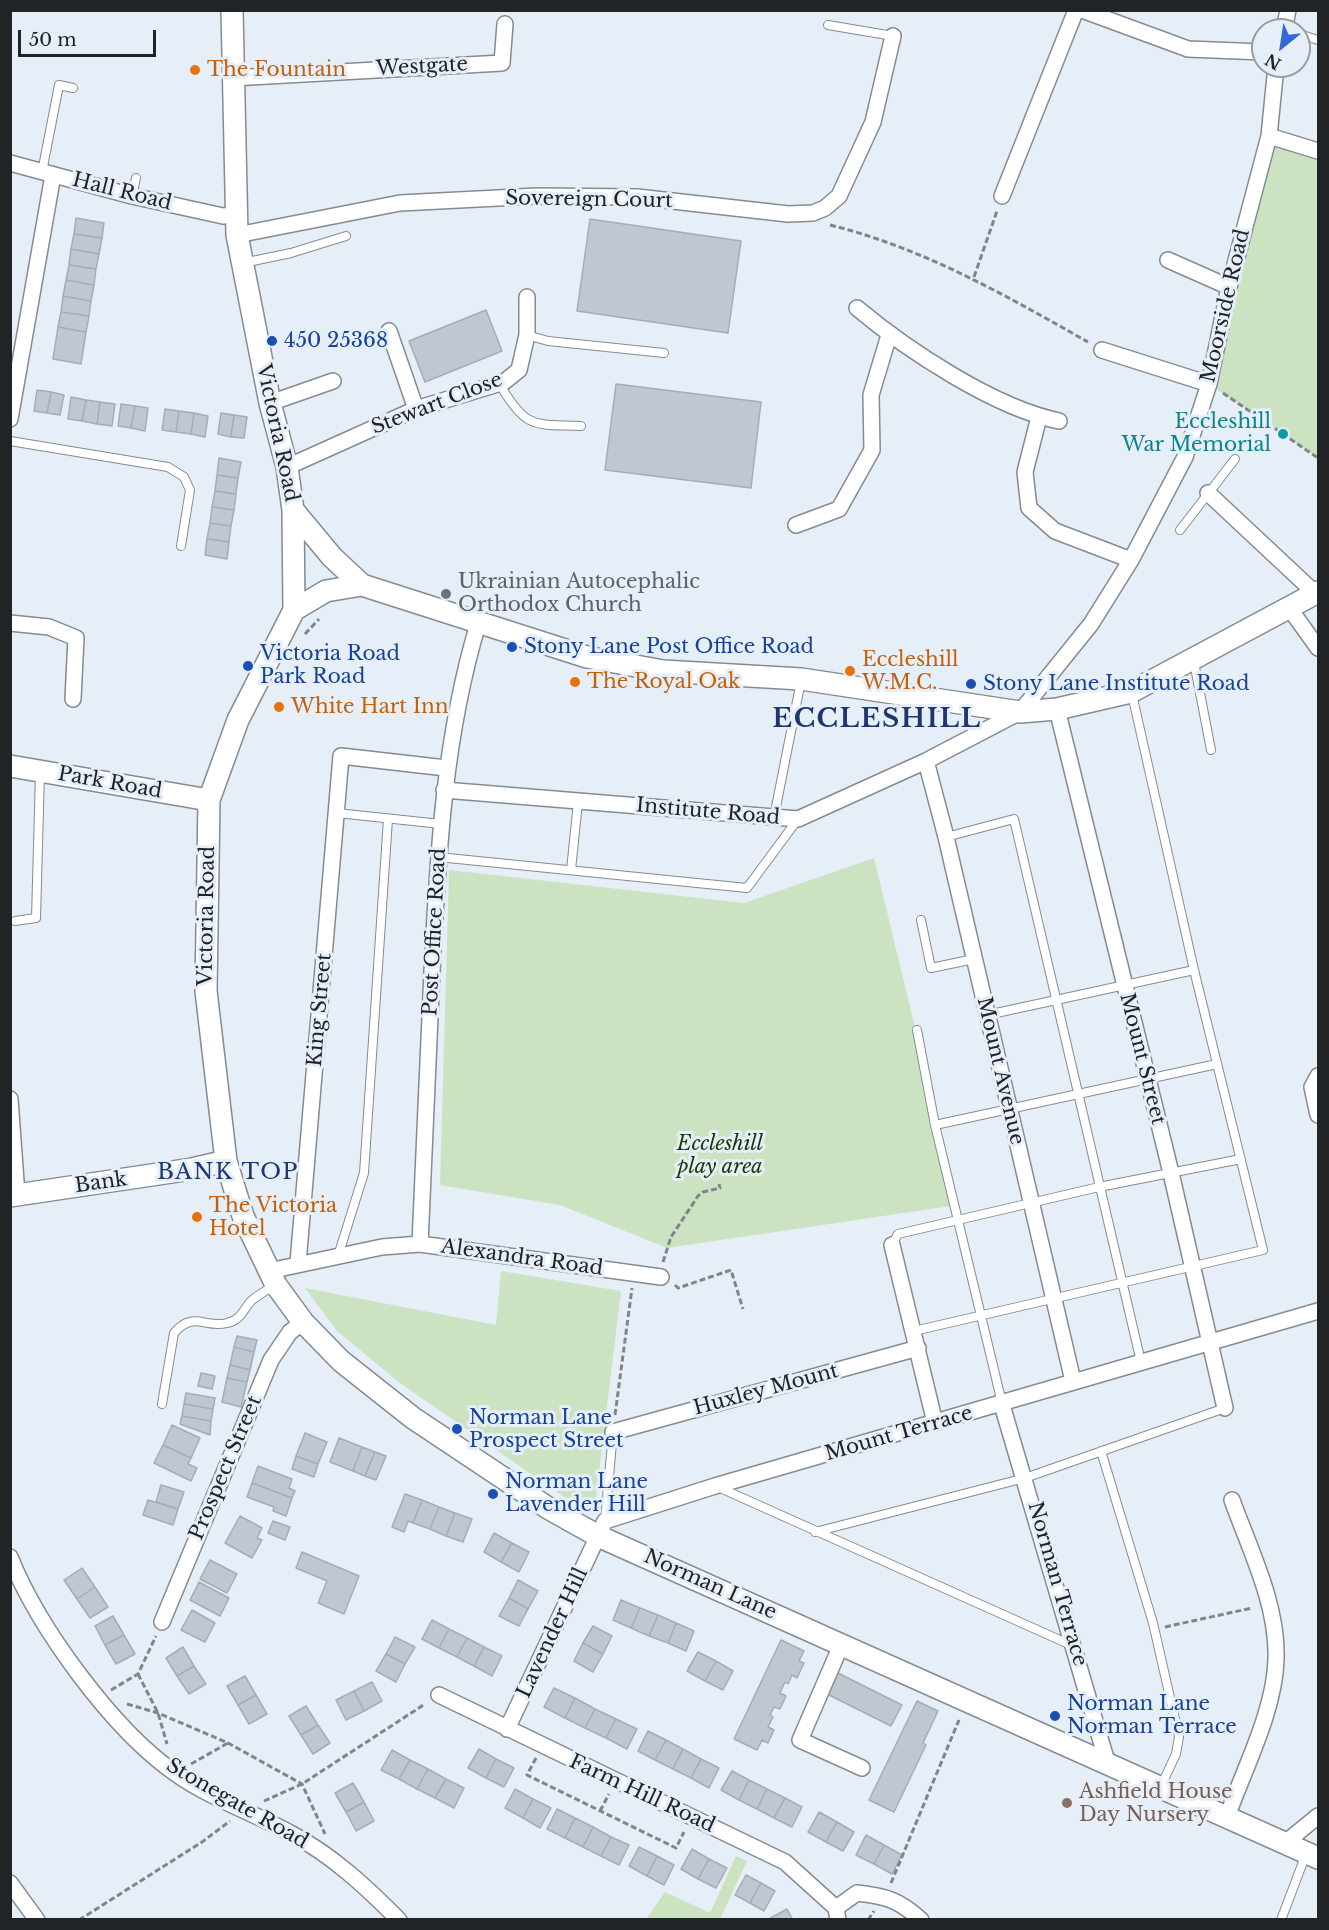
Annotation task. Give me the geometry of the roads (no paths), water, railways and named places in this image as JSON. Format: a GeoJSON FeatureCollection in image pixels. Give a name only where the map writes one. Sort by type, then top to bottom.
{"type":"FeatureCollection","features":[{"type":"Feature","properties":{"kind":"street","name":"Victoria Road"},"geometry":{"type":"LineString","coordinates":[[226,1161],[206,991],[209,800],[238,720],[294,610],[293,510],[287,467],[270,404],[236,225],[232,10]]}},
{"type":"Feature","properties":{"kind":"street"},"geometry":{"type":"LineString","coordinates":[[1002,196],[1076,10]]}},
{"type":"Feature","properties":{"kind":"street"},"geometry":{"type":"LineString","coordinates":[[1082,10],[1188,49],[1251,52]]}},
{"type":"Feature","properties":{"kind":"street","name":"Westgate"},"geometry":{"type":"LineString","coordinates":[[232,78],[502,63],[505,24]]}},
{"type":"Feature","properties":{"kind":"street","name":"Sovereign Court"},"geometry":{"type":"LineString","coordinates":[[236,225],[400,203],[537,196],[637,197],[788,214],[813,213],[825,208],[839,196],[873,122],[893,36]]}},
{"type":"Feature","properties":{"kind":"street","name":"Moorside Road"},"geometry":{"type":"LineString","coordinates":[[1020,712],[1091,624],[1131,560],[1185,457],[1209,384],[1229,287],[1269,136],[1275,78]]}},
{"type":"Feature","properties":{"kind":"street"},"geometry":{"type":"LineString","coordinates":[[1269,136],[1318,151]]}},
{"type":"Feature","properties":{"kind":"street","name":"Hall Road"},"geometry":{"type":"LineString","coordinates":[[10,163],[132,196],[223,216],[236,225]]}},
{"type":"Feature","properties":{"kind":"street"},"geometry":{"type":"LineString","coordinates":[[11,414],[48,173]]}},
{"type":"Feature","properties":{"kind":"street"},"geometry":{"type":"LineString","coordinates":[[1168,260],[1229,287]]}},
{"type":"Feature","properties":{"kind":"street","name":"Stewart Close"},"geometry":{"type":"LineString","coordinates":[[287,467],[416,409],[504,382],[519,370],[527,335],[527,297]]}},
{"type":"Feature","properties":{"kind":"street"},"geometry":{"type":"LineString","coordinates":[[857,308],[889,335],[1000,401],[1039,417],[1059,421]]}},
{"type":"Feature","properties":{"kind":"street"},"geometry":{"type":"LineString","coordinates":[[389,331],[416,409]]}},
{"type":"Feature","properties":{"kind":"street"},"geometry":{"type":"LineString","coordinates":[[796,525],[838,509],[872,450],[871,395],[889,335]]}},
{"type":"Feature","properties":{"kind":"street"},"geometry":{"type":"LineString","coordinates":[[1102,350],[1209,384]]}},
{"type":"Feature","properties":{"kind":"street"},"geometry":{"type":"LineString","coordinates":[[270,404],[333,381]]}},
{"type":"Feature","properties":{"kind":"street"},"geometry":{"type":"LineString","coordinates":[[1039,417],[1025,472],[1029,508],[1055,531],[1131,560]]}},
{"type":"Feature","properties":{"kind":"street"},"geometry":{"type":"LineString","coordinates":[[293,510],[332,557],[362,585],[587,657],[663,671],[801,679],[1020,712],[1058,710],[1131,692],[1317,593],[1208,493]]}},
{"type":"Feature","properties":{"kind":"street"},"geometry":{"type":"LineString","coordinates":[[294,610],[326,591],[362,585]]}},
{"type":"Feature","properties":{"kind":"street"},"geometry":{"type":"LineString","coordinates":[[1290,609],[1318,648]]}},
{"type":"Feature","properties":{"kind":"street"},"geometry":{"type":"LineString","coordinates":[[10,623],[49,627],[76,638],[73,699]]}},
{"type":"Feature","properties":{"kind":"street","name":"Post Office Road"},"geometry":{"type":"LineString","coordinates":[[420,1244],[438,857],[444,790],[465,669],[478,624]]}},
{"type":"Feature","properties":{"kind":"street","name":"Mount Street"},"geometry":{"type":"LineString","coordinates":[[1058,710],[1146,1079],[1171,1173],[1225,1408]]}},
{"type":"Feature","properties":{"kind":"street","name":"Institute Road"},"geometry":{"type":"LineString","coordinates":[[444,790],[798,819],[926,761],[1020,712]]}},
{"type":"Feature","properties":{"kind":"street","name":"King Street"},"geometry":{"type":"LineString","coordinates":[[298,1263],[341,756],[447,768]]}},
{"type":"Feature","properties":{"kind":"street","name":"Mount Avenue"},"geometry":{"type":"LineString","coordinates":[[926,761],[946,837],[1073,1381]]}},
{"type":"Feature","properties":{"kind":"street","name":"Park Road"},"geometry":{"type":"LineString","coordinates":[[10,766],[209,800]]}},
{"type":"Feature","properties":{"kind":"street"},"geometry":{"type":"LineString","coordinates":[[1318,1076],[1312,1087],[1318,1115]]}},
{"type":"Feature","properties":{"kind":"street"},"geometry":{"type":"LineString","coordinates":[[10,1099],[14,1196]]}},
{"type":"Feature","properties":{"kind":"street","name":"Bank"},"geometry":{"type":"LineString","coordinates":[[14,1196],[192,1169],[226,1161]]}},
{"type":"Feature","properties":{"kind":"street","name":"Norman Lane"},"geometry":{"type":"LineString","coordinates":[[226,1161],[243,1216],[273,1278],[303,1322],[340,1361],[413,1418],[548,1508],[602,1529],[966,1701],[1313,1855]]}},
{"type":"Feature","properties":{"kind":"street","name":"Alexandra Road"},"geometry":{"type":"LineString","coordinates":[[273,1278],[298,1263],[420,1244],[661,1277]]}},
{"type":"Feature","properties":{"kind":"street"},"geometry":{"type":"LineString","coordinates":[[892,1245],[935,1423]]}},
{"type":"Feature","properties":{"kind":"street","name":"Mount Terrace"},"geometry":{"type":"LineString","coordinates":[[602,1529],[715,1486],[1002,1405],[1073,1381],[1318,1311]]}},
{"type":"Feature","properties":{"kind":"street","name":"Prospect Street"},"geometry":{"type":"LineString","coordinates":[[162,1622],[271,1360],[290,1332],[303,1322]]}},
{"type":"Feature","properties":{"kind":"street","name":"Huxley Mount"},"geometry":{"type":"LineString","coordinates":[[613,1432],[918,1348]]}},
{"type":"Feature","properties":{"kind":"street","name":"Norman Terrace"},"geometry":{"type":"LineString","coordinates":[[1002,1405],[1076,1647],[1108,1765]]}},
{"type":"Feature","properties":{"kind":"street"},"geometry":{"type":"LineString","coordinates":[[1227,1817],[1272,1690],[1276,1659],[1269,1604],[1232,1500]]}},
{"type":"Feature","properties":{"kind":"street","name":"Lavender Hill"},"geometry":{"type":"LineString","coordinates":[[507,1729],[602,1529]]}},
{"type":"Feature","properties":{"kind":"street","name":"Stonegate Road"},"geometry":{"type":"LineString","coordinates":[[10,1557],[19,1579],[50,1635],[135,1738],[175,1773],[294,1834],[339,1863],[399,1920]]}},
{"type":"Feature","properties":{"kind":"street"},"geometry":{"type":"LineString","coordinates":[[842,1643],[800,1740],[862,1768]]}},
{"type":"Feature","properties":{"kind":"street","name":"Farm Hill Road"},"geometry":{"type":"LineString","coordinates":[[439,1695],[785,1862],[837,1914],[857,1893],[886,1896],[908,1908],[921,1920]]}},
{"type":"Feature","properties":{"kind":"street"},"geometry":{"type":"LineString","coordinates":[[1285,1843],[1318,1816]]}},
{"type":"Feature","properties":{"kind":"street"},"geometry":{"type":"LineString","coordinates":[[10,1883],[38,1920]]}},
{"type":"Feature","properties":{"kind":"lane"},"geometry":{"type":"LineString","coordinates":[[828,25],[893,36]]}},
{"type":"Feature","properties":{"kind":"lane"},"geometry":{"type":"LineString","coordinates":[[48,173],[59,85],[73,88]]}},
{"type":"Feature","properties":{"kind":"lane"},"geometry":{"type":"LineString","coordinates":[[132,196],[136,178]]}},
{"type":"Feature","properties":{"kind":"lane"},"geometry":{"type":"LineString","coordinates":[[242,263],[291,253],[346,236]]}},
{"type":"Feature","properties":{"kind":"lane"},"geometry":{"type":"LineString","coordinates":[[527,335],[548,340],[664,353]]}},
{"type":"Feature","properties":{"kind":"lane"},"geometry":{"type":"LineString","coordinates":[[504,382],[502,388],[516,412],[526,420],[541,424],[581,426]]}},
{"type":"Feature","properties":{"kind":"lane"},"geometry":{"type":"LineString","coordinates":[[10,441],[168,467],[177,471],[190,490],[181,546]]}},
{"type":"Feature","properties":{"kind":"lane"},"geometry":{"type":"LineString","coordinates":[[1180,530],[1235,459]]}},
{"type":"Feature","properties":{"kind":"lane"},"geometry":{"type":"LineString","coordinates":[[1194,660],[1211,750]]}},
{"type":"Feature","properties":{"kind":"lane"},"geometry":{"type":"LineString","coordinates":[[774,817],[801,679]]}},
{"type":"Feature","properties":{"kind":"lane"},"geometry":{"type":"LineString","coordinates":[[914,1331],[1263,1250],[1194,969],[1131,692]]}},
{"type":"Feature","properties":{"kind":"lane"},"geometry":{"type":"LineString","coordinates":[[15,921],[36,918],[40,771]]}},
{"type":"Feature","properties":{"kind":"lane"},"geometry":{"type":"LineString","coordinates":[[572,870],[578,802]]}},
{"type":"Feature","properties":{"kind":"lane"},"geometry":{"type":"LineString","coordinates":[[337,813],[441,824]]}},
{"type":"Feature","properties":{"kind":"lane"},"geometry":{"type":"LineString","coordinates":[[338,1256],[364,1173],[388,819]]}},
{"type":"Feature","properties":{"kind":"lane"},"geometry":{"type":"LineString","coordinates":[[438,857],[747,888],[798,819]]}},
{"type":"Feature","properties":{"kind":"lane"},"geometry":{"type":"LineString","coordinates":[[946,837],[1014,819],[1141,1362]]}},
{"type":"Feature","properties":{"kind":"lane"},"geometry":{"type":"LineString","coordinates":[[921,920],[931,968],[974,958]]}},
{"type":"Feature","properties":{"kind":"lane"},"geometry":{"type":"LineString","coordinates":[[987,1015],[1194,969]]}},
{"type":"Feature","properties":{"kind":"lane"},"geometry":{"type":"LineString","coordinates":[[917,1030],[935,1125],[1002,1405]]}},
{"type":"Feature","properties":{"kind":"lane"},"geometry":{"type":"LineString","coordinates":[[935,1125],[1009,1107],[1217,1064]]}},
{"type":"Feature","properties":{"kind":"lane"},"geometry":{"type":"LineString","coordinates":[[892,1245],[898,1234],[1100,1187],[1241,1159]]}},
{"type":"Feature","properties":{"kind":"lane"},"geometry":{"type":"LineString","coordinates":[[162,1404],[174,1333],[181,1325],[193,1320],[226,1324],[241,1317],[273,1278]]}},
{"type":"Feature","properties":{"kind":"lane"},"geometry":{"type":"LineString","coordinates":[[815,1532],[1025,1478],[1225,1408]]}},
{"type":"Feature","properties":{"kind":"lane"},"geometry":{"type":"LineString","coordinates":[[602,1529],[613,1432]]}},
{"type":"Feature","properties":{"kind":"lane"},"geometry":{"type":"LineString","coordinates":[[1101,1451],[1154,1629],[1179,1737],[1176,1754],[1160,1788]]}},
{"type":"Feature","properties":{"kind":"lane"},"geometry":{"type":"LineString","coordinates":[[715,1486],[1076,1647]]}},
{"type":"Feature","properties":{"kind":"lane"},"geometry":{"type":"LineString","coordinates":[[1281,1920],[1313,1855]]}},
{"type":"Feature","properties":{"kind":"place","name":"The Fountain"},"geometry":{"type":"Point","coordinates":[195,70]}},
{"type":"Feature","properties":{"kind":"place","name":"450 25368"},"geometry":{"type":"Point","coordinates":[272,341]}},
{"type":"Feature","properties":{"kind":"place","name":"Eccleshill War Memorial"},"geometry":{"type":"Point","coordinates":[1283,434]}},
{"type":"Feature","properties":{"kind":"place","name":"Ukrainian Autocephalic Orthodox Church"},"geometry":{"type":"Point","coordinates":[446,594]}},
{"type":"Feature","properties":{"kind":"place","name":"Stony Lane Post Office Road"},"geometry":{"type":"Point","coordinates":[512,647]}},
{"type":"Feature","properties":{"kind":"place","name":"Victoria Road Park Road"},"geometry":{"type":"Point","coordinates":[248,666]}},
{"type":"Feature","properties":{"kind":"place","name":"Eccleshill W.M.C."},"geometry":{"type":"Point","coordinates":[850,671]}},
{"type":"Feature","properties":{"kind":"place","name":"The Royal Oak"},"geometry":{"type":"Point","coordinates":[575,682]}},
{"type":"Feature","properties":{"kind":"place","name":"Stony Lane Institute Road"},"geometry":{"type":"Point","coordinates":[971,684]}},
{"type":"Feature","properties":{"kind":"place","name":"White Hart Inn"},"geometry":{"type":"Point","coordinates":[279,707]}},
{"type":"Feature","properties":{"kind":"place","name":"The Victoria Hotel"},"geometry":{"type":"Point","coordinates":[197,1217]}},
{"type":"Feature","properties":{"kind":"place","name":"Norman Lane Prospect Street"},"geometry":{"type":"Point","coordinates":[457,1429]}},
{"type":"Feature","properties":{"kind":"place","name":"Norman Lane Lavender Hill"},"geometry":{"type":"Point","coordinates":[493,1494]}},
{"type":"Feature","properties":{"kind":"place","name":"Norman Lane Norman Terrace"},"geometry":{"type":"Point","coordinates":[1055,1716]}},
{"type":"Feature","properties":{"kind":"place","name":"Ashfield House Day Nursery"},"geometry":{"type":"Point","coordinates":[1067,1803]}},
{"type":"Feature","properties":{"kind":"district","name":"ECCLESHILL"},"geometry":{"type":"Point","coordinates":[877,720]}},
{"type":"Feature","properties":{"kind":"district","name":"BANK TOP"},"geometry":{"type":"Point","coordinates":[228,1173]}},
{"type":"Feature","properties":{"kind":"park label","name":"Eccleshill play area"},"geometry":{"type":"Point","coordinates":[720,1156]}}]}
